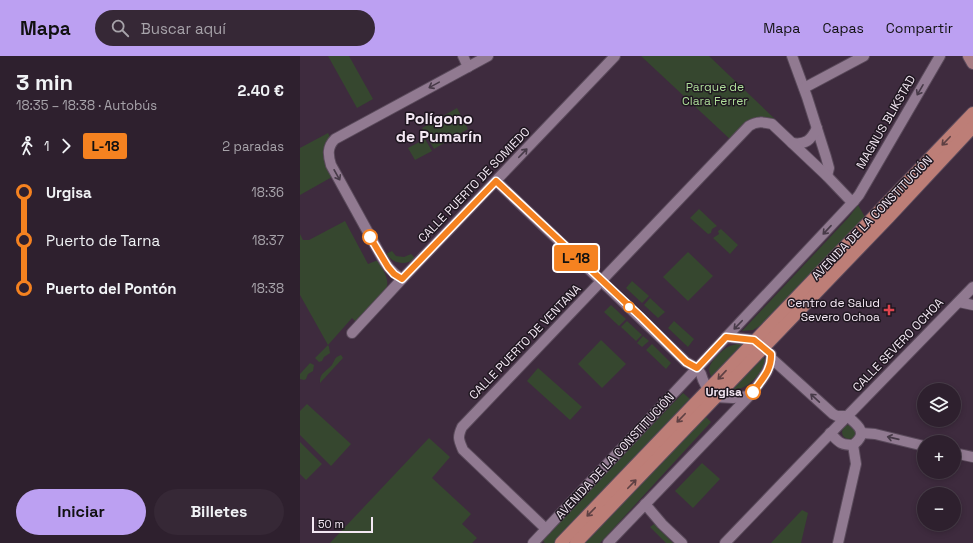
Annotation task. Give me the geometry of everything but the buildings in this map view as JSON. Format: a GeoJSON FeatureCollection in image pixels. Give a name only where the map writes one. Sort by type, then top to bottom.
{"type":"FeatureCollection","features":[{"type":"Feature","properties":{"kind":"main road"},"geometry":{"type":"LineString","coordinates":[[969,56],[973,62]]}},
{"type":"Feature","properties":{"kind":"main road","name":"AVENIDA DE LA CONSTITUCIÓN"},"geometry":{"type":"LineString","coordinates":[[759,344],[841,251],[973,113]]}},
{"type":"Feature","properties":{"kind":"main road","name":"AVENIDA DE LA CONSTITUCIÓN"},"geometry":{"type":"LineString","coordinates":[[561,543],[711,394],[759,344],[885,221],[973,127]]}},
{"type":"Feature","properties":{"kind":"main road","name":"AVENIDA DE LA CONSTITUCIÓN"},"geometry":{"type":"LineString","coordinates":[[576,543],[711,394]]}},
{"type":"Feature","properties":{"kind":"street"},"geometry":{"type":"LineString","coordinates":[[463,56],[468,67]]}},
{"type":"Feature","properties":{"kind":"street"},"geometry":{"type":"LineString","coordinates":[[402,279],[394,274],[384,260],[331,165],[329,156],[330,146],[335,140],[488,56]]}},
{"type":"Feature","properties":{"kind":"street","name":"CALLE PUERTO DE SOMIEDO"},"geometry":{"type":"LineString","coordinates":[[352,333],[615,56]]}},
{"type":"Feature","properties":{"kind":"street"},"geometry":{"type":"LineString","coordinates":[[792,56],[804,88],[829,168],[827,176]]}},
{"type":"Feature","properties":{"kind":"street"},"geometry":{"type":"LineString","coordinates":[[804,88],[864,56]]}},
{"type":"Feature","properties":{"kind":"street","name":"MAGNUS BLIKSTAD"},"geometry":{"type":"LineString","coordinates":[[854,201],[940,56]]}},
{"type":"Feature","properties":{"kind":"street","name":"CALLE PUERTO DE VENTANA"},"geometry":{"type":"LineString","coordinates":[[546,529],[463,450],[458,435],[462,427],[733,142],[755,122],[772,124],[849,199],[854,201]]}},
{"type":"Feature","properties":{"kind":"street"},"geometry":{"type":"LineString","coordinates":[[792,143],[799,144],[806,142],[813,136],[817,128]]}},
{"type":"Feature","properties":{"kind":"street"},"geometry":{"type":"LineString","coordinates":[[496,181],[640,316],[686,362],[697,368],[711,394],[733,398],[748,396]]}},
{"type":"Feature","properties":{"kind":"street","name":"AVENIDA DE LA CONSTITUCIÓN"},"geometry":{"type":"LineString","coordinates":[[533,543],[854,201]]}},
{"type":"Feature","properties":{"kind":"street","name":"CALLE SEVERO OCHOA"},"geometry":{"type":"LineString","coordinates":[[828,436],[973,287]]}},
{"type":"Feature","properties":{"kind":"street"},"geometry":{"type":"LineString","coordinates":[[958,302],[973,305]]}},
{"type":"Feature","properties":{"kind":"street"},"geometry":{"type":"LineString","coordinates":[[725,543],[828,436],[843,444],[853,445],[860,439],[862,433],[858,425],[833,414],[772,358],[771,354],[759,344],[726,337]]}},
{"type":"Feature","properties":{"kind":"street"},"geometry":{"type":"LineString","coordinates":[[608,543],[753,392],[771,366],[772,358]]}},
{"type":"Feature","properties":{"kind":"street"},"geometry":{"type":"LineString","coordinates":[[862,433],[876,434],[917,444]]}},
{"type":"Feature","properties":{"kind":"street"},"geometry":{"type":"LineString","coordinates":[[838,543],[856,464],[853,445]]}},
{"type":"Feature","properties":{"kind":"street"},"geometry":{"type":"LineString","coordinates":[[961,454],[973,457]]}},
{"type":"Feature","properties":{"kind":"street"},"geometry":{"type":"LineString","coordinates":[[645,504],[662,524],[682,543]]}},
{"type":"Feature","properties":{"kind":"green space"},"geometry":{"type":"Polygon","coordinates":[[[328,56],[349,56],[373,99],[357,108],[328,56]]]}},
{"type":"Feature","properties":{"kind":"green space","name":"Parque de Clara Ferrer"},"geometry":{"type":"Polygon","coordinates":[[[641,56],[709,56],[776,120],[772,124],[763,122],[733,142],[641,56]]]}},
{"type":"Feature","properties":{"kind":"green space"},"geometry":{"type":"Polygon","coordinates":[[[457,108],[468,129],[434,149],[422,128],[457,108]]]}},
{"type":"Feature","properties":{"kind":"green space"},"geometry":{"type":"Polygon","coordinates":[[[328,133],[330,137],[326,142],[323,152],[325,162],[332,177],[300,195],[300,148],[328,133]]]}},
{"type":"Feature","properties":{"kind":"green space"},"geometry":{"type":"Polygon","coordinates":[[[425,139],[432,151],[415,160],[408,148],[425,139]]]}},
{"type":"Feature","properties":{"kind":"green space"},"geometry":{"type":"Polygon","coordinates":[[[858,205],[865,217],[769,320],[753,330],[742,331],[849,217],[858,205]]]}},
{"type":"Feature","properties":{"kind":"green space"},"geometry":{"type":"Polygon","coordinates":[[[699,209],[717,226],[712,229],[711,233],[708,234],[690,218],[699,209]]]}},
{"type":"Feature","properties":{"kind":"green space"},"geometry":{"type":"Polygon","coordinates":[[[345,221],[368,264],[378,260],[386,276],[387,286],[378,299],[356,322],[352,318],[328,345],[300,295],[300,234],[303,240],[309,240],[345,221]]]}},
{"type":"Feature","properties":{"kind":"green space"},"geometry":{"type":"Polygon","coordinates":[[[721,229],[738,245],[730,254],[713,238],[719,234],[718,231],[721,229]]]}},
{"type":"Feature","properties":{"kind":"green space"},"geometry":{"type":"Polygon","coordinates":[[[392,251],[396,256],[404,257],[411,254],[415,258],[404,263],[396,262],[386,254],[392,251]]]}},
{"type":"Feature","properties":{"kind":"green space"},"geometry":{"type":"Polygon","coordinates":[[[688,252],[713,276],[688,301],[663,277],[688,252]]]}},
{"type":"Feature","properties":{"kind":"green space"},"geometry":{"type":"Polygon","coordinates":[[[632,281],[649,296],[642,303],[626,288],[632,281]]]}},
{"type":"Feature","properties":{"kind":"green space"},"geometry":{"type":"Polygon","coordinates":[[[650,298],[665,312],[658,318],[644,305],[650,298]]]}},
{"type":"Feature","properties":{"kind":"green space"},"geometry":{"type":"Polygon","coordinates":[[[611,305],[626,319],[619,326],[604,312],[611,305]]]}},
{"type":"Feature","properties":{"kind":"green space"},"geometry":{"type":"Polygon","coordinates":[[[627,321],[642,335],[636,341],[621,327],[627,321]]]}},
{"type":"Feature","properties":{"kind":"green space"},"geometry":{"type":"Polygon","coordinates":[[[674,321],[694,339],[688,347],[668,328],[674,321]]]}},
{"type":"Feature","properties":{"kind":"green space"},"geometry":{"type":"Polygon","coordinates":[[[643,336],[649,341],[642,347],[637,343],[643,336]]]}},
{"type":"Feature","properties":{"kind":"green space"},"geometry":{"type":"Polygon","coordinates":[[[601,340],[626,364],[602,388],[578,364],[601,340]]]}},
{"type":"Feature","properties":{"kind":"green space"},"geometry":{"type":"Polygon","coordinates":[[[740,343],[743,345],[712,378],[709,369],[713,361],[728,347],[740,343]]]}},
{"type":"Feature","properties":{"kind":"green space"},"geometry":{"type":"Polygon","coordinates":[[[652,344],[671,363],[666,369],[646,350],[652,344]]]}},
{"type":"Feature","properties":{"kind":"green space"},"geometry":{"type":"Polygon","coordinates":[[[328,345],[330,353],[319,362],[315,358],[328,345]]]}},
{"type":"Feature","properties":{"kind":"green space"},"geometry":{"type":"Polygon","coordinates":[[[341,355],[343,358],[320,383],[320,377],[332,365],[335,359],[341,355]]]}},
{"type":"Feature","properties":{"kind":"green space"},"geometry":{"type":"Polygon","coordinates":[[[762,355],[765,360],[765,367],[758,375],[750,383],[740,389],[731,388],[762,355]]]}},
{"type":"Feature","properties":{"kind":"green space"},"geometry":{"type":"Polygon","coordinates":[[[310,363],[314,365],[313,371],[308,374],[306,379],[300,379],[300,374],[310,363]]]}},
{"type":"Feature","properties":{"kind":"green space"},"geometry":{"type":"Polygon","coordinates":[[[538,368],[582,407],[570,420],[527,381],[538,368]]]}},
{"type":"Feature","properties":{"kind":"green space"},"geometry":{"type":"Polygon","coordinates":[[[683,393],[690,399],[556,543],[545,543],[542,540],[683,393]]]}},
{"type":"Feature","properties":{"kind":"green space"},"geometry":{"type":"Polygon","coordinates":[[[307,404],[351,444],[331,466],[300,435],[300,411],[307,404]]]}},
{"type":"Feature","properties":{"kind":"green space"},"geometry":{"type":"Polygon","coordinates":[[[705,416],[711,422],[600,543],[582,543],[705,416]]]}},
{"type":"Feature","properties":{"kind":"green space"},"geometry":{"type":"Polygon","coordinates":[[[849,425],[854,427],[856,432],[854,437],[849,439],[844,437],[842,432],[844,427],[849,425]]]}},
{"type":"Feature","properties":{"kind":"green space"},"geometry":{"type":"Polygon","coordinates":[[[429,438],[450,457],[432,478],[471,514],[462,524],[477,538],[472,543],[330,543],[429,438]]]}},
{"type":"Feature","properties":{"kind":"green space"},"geometry":{"type":"Polygon","coordinates":[[[300,442],[322,464],[306,480],[300,474],[300,442]]]}},
{"type":"Feature","properties":{"kind":"green space"},"geometry":{"type":"Polygon","coordinates":[[[702,463],[720,479],[693,508],[675,491],[702,463]]]}},
{"type":"Feature","properties":{"kind":"green space"},"geometry":{"type":"Polygon","coordinates":[[[802,510],[808,513],[801,543],[771,543],[802,510]]]}},
{"type":"Feature","properties":{"kind":"green space"},"geometry":{"type":"Polygon","coordinates":[[[654,524],[673,543],[666,543],[650,527],[654,524]]]}},
{"type":"Feature","properties":{"kind":"bus line","name":"L-18"},"geometry":{"type":"LineString","coordinates":[[370,237],[388,267],[394,274],[402,279],[496,181],[640,316],[656,334],[686,362],[697,368],[726,337],[754,340],[771,354],[772,358],[771,366],[753,392]]}},
{"type":"Feature","properties":{"kind":"place","name":"Centro de Salud Severo Ochoa"},"geometry":{"type":"Point","coordinates":[889,310]}},
{"type":"Feature","properties":{"kind":"place","name":"Urgisa"},"geometry":{"type":"Point","coordinates":[753,392]}},
{"type":"Feature","properties":{"kind":"district","name":"Polígono de Pumarín"},"geometry":{"type":"Point","coordinates":[439,127]}}]}
